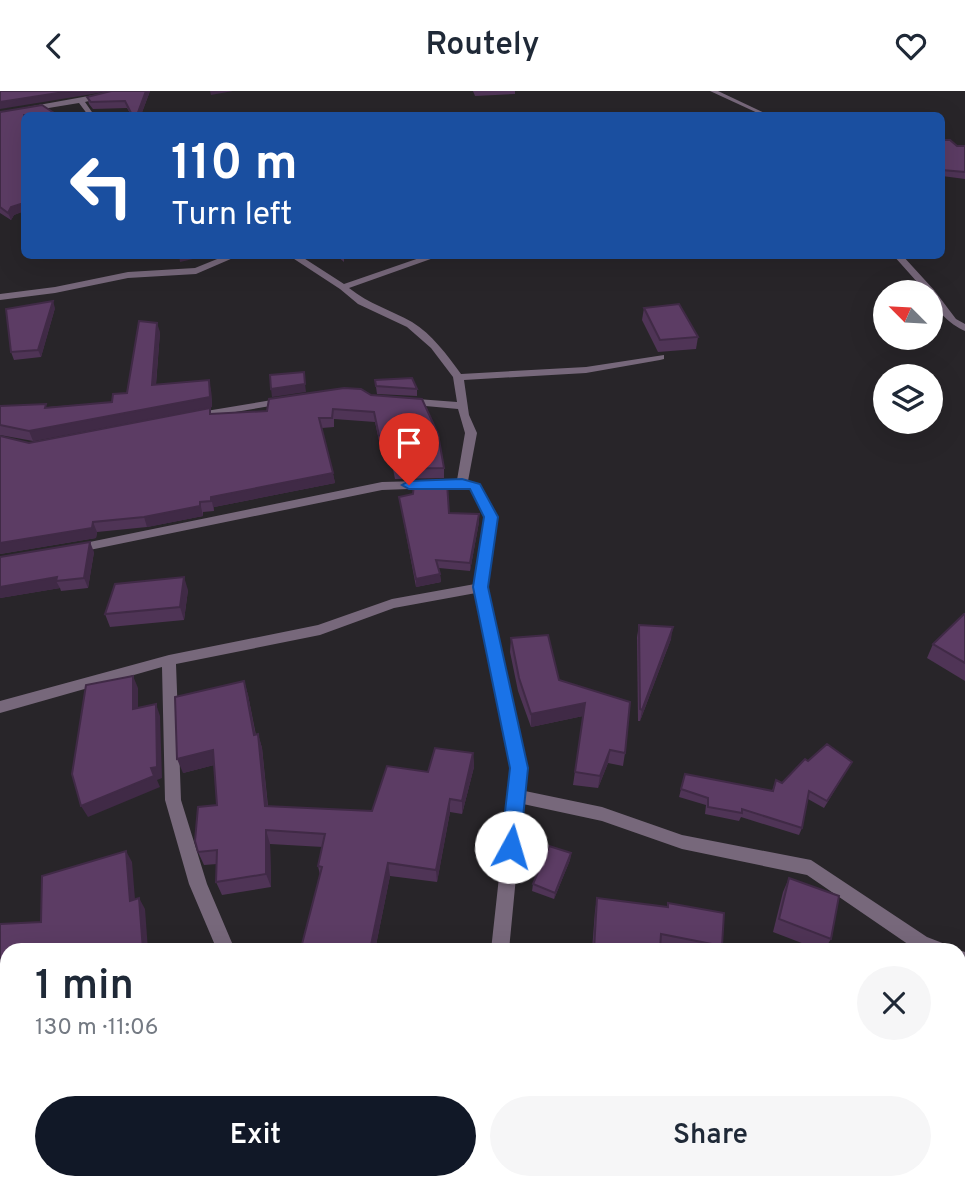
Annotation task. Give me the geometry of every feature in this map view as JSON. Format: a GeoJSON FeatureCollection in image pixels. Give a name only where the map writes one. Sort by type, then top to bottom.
{"type":"FeatureCollection","features":[{"type":"Feature","properties":{"kind":"street"},"geometry":{"type":"LineString","coordinates":[[0,114],[82,101],[124,91]]}},
{"type":"Feature","properties":{"kind":"street"},"geometry":{"type":"LineString","coordinates":[[713,91],[759,112]]}},
{"type":"Feature","properties":{"kind":"street"},"geometry":{"type":"LineString","coordinates":[[82,101],[89,112]]}},
{"type":"Feature","properties":{"kind":"street"},"geometry":{"type":"LineString","coordinates":[[0,297],[55,290],[128,275],[196,271],[226,259]]}},
{"type":"Feature","properties":{"kind":"street"},"geometry":{"type":"LineString","coordinates":[[298,259],[343,287],[361,302],[410,325],[433,345],[458,377],[471,433],[462,483]]}},
{"type":"Feature","properties":{"kind":"street"},"geometry":{"type":"LineString","coordinates":[[343,287],[426,259]]}},
{"type":"Feature","properties":{"kind":"street"},"geometry":{"type":"LineString","coordinates":[[901,259],[920,280]]}},
{"type":"Feature","properties":{"kind":"street"},"geometry":{"type":"LineString","coordinates":[[943,308],[953,321],[965,328]]}},
{"type":"Feature","properties":{"kind":"street"},"geometry":{"type":"LineString","coordinates":[[458,377],[586,370],[660,357]]}},
{"type":"Feature","properties":{"kind":"street"},"geometry":{"type":"LineString","coordinates":[[385,399],[463,406]]}},
{"type":"Feature","properties":{"kind":"street"},"geometry":{"type":"LineString","coordinates":[[178,420],[232,408],[293,400]]}},
{"type":"Feature","properties":{"kind":"street"},"geometry":{"type":"LineString","coordinates":[[60,551],[382,486],[462,483],[475,487],[491,517],[481,587],[519,768],[501,943]]}},
{"type":"Feature","properties":{"kind":"street"},"geometry":{"type":"LineString","coordinates":[[0,707],[169,660],[320,630],[392,604],[481,587]]}},
{"type":"Feature","properties":{"kind":"street"},"geometry":{"type":"LineString","coordinates":[[169,660],[173,800],[198,884],[223,943]]}},
{"type":"Feature","properties":{"kind":"street"},"geometry":{"type":"LineString","coordinates":[[516,796],[602,814],[682,842],[811,868],[921,943]]}},
{"type":"Feature","properties":{"kind":"building"},"geometry":{"type":"Polygon","coordinates":[[[0,91],[71,91],[0,102],[0,91]]]}},
{"type":"Feature","properties":{"kind":"building"},"geometry":{"type":"Polygon","coordinates":[[[111,91],[146,91],[138,112],[130,112],[125,101],[91,102],[87,97],[111,91]]]}},
{"type":"Feature","properties":{"kind":"building"},"geometry":{"type":"Polygon","coordinates":[[[42,105],[52,112],[21,112],[21,204],[11,207],[8,213],[0,207],[0,112],[42,105]]]}},
{"type":"Feature","properties":{"kind":"building"},"geometry":{"type":"Polygon","coordinates":[[[945,140],[950,140],[957,146],[965,146],[965,172],[945,170],[945,140]]]}},
{"type":"Feature","properties":{"kind":"building"},"geometry":{"type":"Polygon","coordinates":[[[53,301],[38,350],[11,352],[6,309],[53,301]]]}},
{"type":"Feature","properties":{"kind":"building"},"geometry":{"type":"Polygon","coordinates":[[[679,304],[698,337],[660,340],[644,308],[679,304]]]}},
{"type":"Feature","properties":{"kind":"building"},"geometry":{"type":"Polygon","coordinates":[[[139,321],[157,323],[152,385],[209,380],[210,397],[29,431],[0,425],[0,406],[46,404],[45,408],[112,402],[113,394],[127,393],[139,321]]]}},
{"type":"Feature","properties":{"kind":"building"},"geometry":{"type":"Polygon","coordinates":[[[304,372],[305,384],[271,389],[270,375],[304,372]]]}},
{"type":"Feature","properties":{"kind":"building"},"geometry":{"type":"Polygon","coordinates":[[[412,378],[417,389],[376,386],[375,380],[412,378]]]}},
{"type":"Feature","properties":{"kind":"building"},"geometry":{"type":"Polygon","coordinates":[[[344,388],[361,389],[371,395],[422,399],[438,434],[444,468],[394,469],[389,444],[381,445],[374,412],[333,409],[332,418],[319,418],[333,473],[211,497],[211,501],[200,502],[200,506],[144,517],[93,522],[92,528],[0,543],[0,436],[29,443],[210,408],[210,414],[267,411],[269,399],[344,388]]]}},
{"type":"Feature","properties":{"kind":"building"},"geometry":{"type":"Polygon","coordinates":[[[447,483],[449,513],[479,514],[470,563],[436,560],[440,574],[416,579],[399,497],[413,494],[414,484],[447,483]]]}},
{"type":"Feature","properties":{"kind":"building"},"geometry":{"type":"Polygon","coordinates":[[[90,542],[84,578],[56,581],[57,577],[0,587],[0,557],[90,542]]]}},
{"type":"Feature","properties":{"kind":"building"},"geometry":{"type":"Polygon","coordinates":[[[184,577],[180,607],[105,614],[115,584],[184,577]]]}},
{"type":"Feature","properties":{"kind":"building"},"geometry":{"type":"Polygon","coordinates":[[[965,614],[965,663],[933,644],[965,614]]]}},
{"type":"Feature","properties":{"kind":"building"},"geometry":{"type":"Polygon","coordinates":[[[639,625],[673,627],[642,710],[640,709],[639,625]]]}},
{"type":"Feature","properties":{"kind":"building"},"geometry":{"type":"Polygon","coordinates":[[[548,635],[559,680],[630,702],[625,753],[610,750],[600,776],[575,772],[585,703],[531,714],[519,678],[511,638],[548,635]]]}},
{"type":"Feature","properties":{"kind":"building"},"geometry":{"type":"Polygon","coordinates":[[[133,676],[133,709],[156,704],[157,767],[151,768],[154,776],[81,806],[72,774],[86,685],[133,676]]]}},
{"type":"Feature","properties":{"kind":"building"},"geometry":{"type":"Polygon","coordinates":[[[244,681],[254,735],[258,734],[265,806],[372,811],[387,766],[428,772],[435,748],[473,753],[462,801],[450,799],[436,870],[388,863],[371,943],[302,943],[322,867],[318,866],[325,834],[266,830],[266,874],[216,882],[217,850],[198,852],[195,841],[198,807],[217,805],[213,750],[177,759],[175,697],[244,681]]]}},
{"type":"Feature","properties":{"kind":"building"},"geometry":{"type":"Polygon","coordinates":[[[827,744],[852,762],[827,801],[809,791],[802,828],[742,809],[742,813],[708,807],[708,798],[681,789],[685,774],[773,791],[776,780],[782,783],[805,759],[808,761],[827,744]]]}},
{"type":"Feature","properties":{"kind":"building"},"geometry":{"type":"Polygon","coordinates":[[[549,846],[571,853],[555,893],[533,884],[549,846]]]}},
{"type":"Feature","properties":{"kind":"building"},"geometry":{"type":"Polygon","coordinates":[[[126,851],[130,901],[139,898],[142,943],[0,943],[0,924],[41,922],[42,876],[126,851]]]}},
{"type":"Feature","properties":{"kind":"building"},"geometry":{"type":"Polygon","coordinates":[[[789,878],[839,896],[831,939],[779,919],[789,878]]]}},
{"type":"Feature","properties":{"kind":"building"},"geometry":{"type":"Polygon","coordinates":[[[597,898],[668,907],[668,903],[724,913],[722,943],[707,943],[661,934],[660,943],[594,943],[597,898]]]}},
{"type":"Feature","properties":{"kind":"route"},"geometry":{"type":"LineString","coordinates":[[409,485],[462,483],[475,487],[491,517],[481,587],[519,768],[511,847]]}}]}
